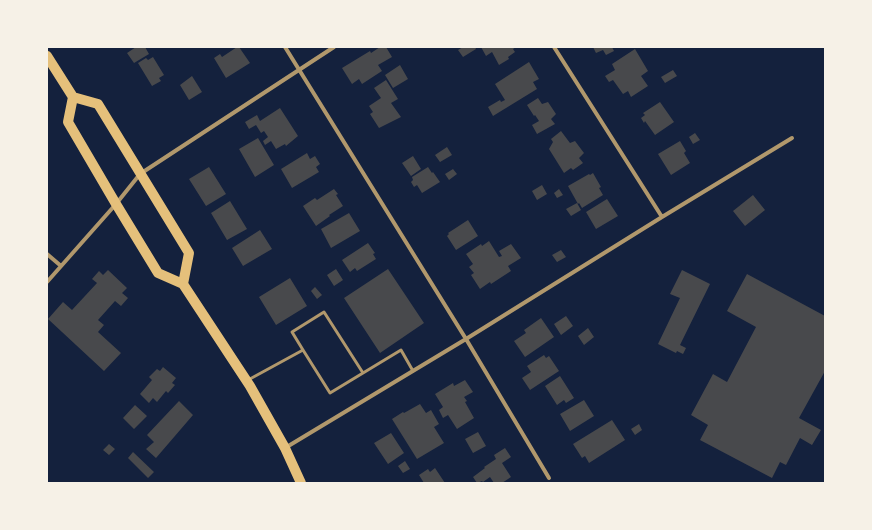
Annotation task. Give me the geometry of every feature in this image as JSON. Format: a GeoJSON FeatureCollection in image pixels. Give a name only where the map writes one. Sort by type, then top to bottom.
{"type":"FeatureCollection","features":[{"type":"Feature","properties":{"kind":"main road"},"geometry":{"type":"LineString","coordinates":[[47,56],[74,97],[98,104],[189,254],[183,284]]}},
{"type":"Feature","properties":{"kind":"main road"},"geometry":{"type":"LineString","coordinates":[[74,97],[68,122],[116,204],[158,273],[183,284],[246,381],[285,448],[301,483]]}},
{"type":"Feature","properties":{"kind":"street"},"geometry":{"type":"LineString","coordinates":[[285,47],[466,339],[550,478]]}},
{"type":"Feature","properties":{"kind":"street"},"geometry":{"type":"LineString","coordinates":[[47,282],[116,204],[140,174],[334,47]]}},
{"type":"Feature","properties":{"kind":"street"},"geometry":{"type":"LineString","coordinates":[[554,47],[662,217]]}},
{"type":"Feature","properties":{"kind":"street"},"geometry":{"type":"LineString","coordinates":[[285,448],[466,339],[792,138]]}},
{"type":"Feature","properties":{"kind":"street"},"geometry":{"type":"LineString","coordinates":[[47,254],[61,266]]}},
{"type":"Feature","properties":{"kind":"lane"},"geometry":{"type":"LineString","coordinates":[[363,373],[324,312],[292,332],[330,393],[401,350],[413,371]]}},
{"type":"Feature","properties":{"kind":"lane"},"geometry":{"type":"LineString","coordinates":[[246,381],[304,350]]}},
{"type":"Feature","properties":{"kind":"building"},"geometry":{"type":"Polygon","coordinates":[[[136,47],[145,47],[149,54],[134,63],[127,53],[136,47]]]}},
{"type":"Feature","properties":{"kind":"building"},"geometry":{"type":"Polygon","coordinates":[[[239,47],[250,63],[226,78],[214,58],[220,54],[222,57],[239,47]]]}},
{"type":"Feature","properties":{"kind":"building"},"geometry":{"type":"Polygon","coordinates":[[[380,47],[386,47],[392,57],[378,65],[382,71],[362,84],[359,79],[352,84],[342,68],[370,51],[371,53],[380,47]]]}},
{"type":"Feature","properties":{"kind":"building"},"geometry":{"type":"Polygon","coordinates":[[[463,47],[475,47],[476,49],[463,57],[458,50],[463,47]]]}},
{"type":"Feature","properties":{"kind":"building"},"geometry":{"type":"Polygon","coordinates":[[[481,47],[516,47],[513,49],[515,52],[508,57],[509,59],[499,65],[492,52],[486,56],[481,47]]]}},
{"type":"Feature","properties":{"kind":"building"},"geometry":{"type":"Polygon","coordinates":[[[593,47],[612,47],[614,51],[606,55],[603,50],[596,53],[593,47]]]}},
{"type":"Feature","properties":{"kind":"building"},"geometry":{"type":"Polygon","coordinates":[[[635,49],[648,71],[641,76],[648,86],[631,97],[628,91],[623,94],[613,80],[609,82],[605,76],[615,70],[612,64],[635,49]]]}},
{"type":"Feature","properties":{"kind":"building"},"geometry":{"type":"Polygon","coordinates":[[[153,57],[164,75],[159,78],[161,81],[152,86],[138,63],[146,58],[148,60],[153,57]]]}},
{"type":"Feature","properties":{"kind":"building"},"geometry":{"type":"Polygon","coordinates":[[[529,62],[539,79],[533,82],[537,89],[493,116],[488,107],[500,100],[501,102],[505,100],[495,84],[529,62]]]}},
{"type":"Feature","properties":{"kind":"building"},"geometry":{"type":"Polygon","coordinates":[[[400,65],[408,79],[393,88],[385,75],[400,65]]]}},
{"type":"Feature","properties":{"kind":"building"},"geometry":{"type":"Polygon","coordinates":[[[673,70],[677,76],[665,83],[661,77],[673,70]]]}},
{"type":"Feature","properties":{"kind":"building"},"geometry":{"type":"Polygon","coordinates":[[[192,76],[202,92],[189,100],[180,85],[192,76]]]}},
{"type":"Feature","properties":{"kind":"building"},"geometry":{"type":"Polygon","coordinates":[[[386,80],[398,99],[391,103],[401,117],[379,128],[370,114],[373,112],[369,106],[381,98],[374,88],[386,80]]]}},
{"type":"Feature","properties":{"kind":"building"},"geometry":{"type":"Polygon","coordinates":[[[538,98],[542,104],[548,102],[556,114],[551,119],[555,124],[537,134],[532,125],[539,121],[527,105],[538,98]]]}},
{"type":"Feature","properties":{"kind":"building"},"geometry":{"type":"Polygon","coordinates":[[[660,102],[674,122],[655,135],[641,118],[645,115],[643,113],[660,102]]]}},
{"type":"Feature","properties":{"kind":"building"},"geometry":{"type":"Polygon","coordinates":[[[280,108],[298,136],[286,146],[285,144],[276,149],[271,141],[265,145],[263,141],[268,137],[264,131],[261,133],[256,125],[249,129],[245,122],[257,115],[260,121],[280,108]]]}},
{"type":"Feature","properties":{"kind":"building"},"geometry":{"type":"Polygon","coordinates":[[[561,131],[570,143],[575,141],[584,153],[579,158],[583,163],[573,170],[571,168],[564,173],[549,149],[553,142],[551,139],[561,131]]]}},
{"type":"Feature","properties":{"kind":"building"},"geometry":{"type":"Polygon","coordinates":[[[695,133],[700,140],[693,144],[689,137],[695,133]]]}},
{"type":"Feature","properties":{"kind":"building"},"geometry":{"type":"Polygon","coordinates":[[[258,138],[274,165],[255,177],[239,149],[258,138]]]}},
{"type":"Feature","properties":{"kind":"building"},"geometry":{"type":"Polygon","coordinates":[[[680,141],[686,151],[684,153],[690,163],[671,175],[658,154],[680,141]]]}},
{"type":"Feature","properties":{"kind":"building"},"geometry":{"type":"Polygon","coordinates":[[[447,147],[452,155],[440,162],[435,155],[447,147]]]}},
{"type":"Feature","properties":{"kind":"building"},"geometry":{"type":"Polygon","coordinates":[[[307,153],[310,159],[315,156],[320,164],[316,167],[319,172],[292,188],[281,169],[307,153]]]}},
{"type":"Feature","properties":{"kind":"building"},"geometry":{"type":"Polygon","coordinates":[[[413,156],[421,169],[411,176],[402,163],[413,156]]]}},
{"type":"Feature","properties":{"kind":"building"},"geometry":{"type":"Polygon","coordinates":[[[209,167],[226,194],[206,206],[189,179],[209,167]]]}},
{"type":"Feature","properties":{"kind":"building"},"geometry":{"type":"Polygon","coordinates":[[[428,167],[440,182],[422,193],[417,185],[414,187],[411,182],[413,180],[412,177],[428,167]]]}},
{"type":"Feature","properties":{"kind":"building"},"geometry":{"type":"Polygon","coordinates":[[[453,169],[457,174],[449,180],[445,174],[453,169]]]}},
{"type":"Feature","properties":{"kind":"building"},"geometry":{"type":"Polygon","coordinates":[[[593,173],[601,187],[599,188],[603,195],[582,208],[579,203],[578,204],[568,186],[593,173]]]}},
{"type":"Feature","properties":{"kind":"building"},"geometry":{"type":"Polygon","coordinates":[[[542,185],[547,194],[537,200],[532,191],[542,185]]]}},
{"type":"Feature","properties":{"kind":"building"},"geometry":{"type":"Polygon","coordinates":[[[334,189],[343,206],[316,226],[303,206],[315,198],[317,200],[334,189]]]}},
{"type":"Feature","properties":{"kind":"building"},"geometry":{"type":"Polygon","coordinates":[[[559,189],[563,195],[557,198],[554,193],[559,189]]]}},
{"type":"Feature","properties":{"kind":"building"},"geometry":{"type":"Polygon","coordinates":[[[753,195],[765,210],[745,226],[733,211],[753,195]]]}},
{"type":"Feature","properties":{"kind":"building"},"geometry":{"type":"Polygon","coordinates":[[[607,199],[618,216],[596,229],[586,212],[607,199]]]}},
{"type":"Feature","properties":{"kind":"building"},"geometry":{"type":"Polygon","coordinates":[[[230,201],[247,229],[227,240],[211,213],[230,201]]]}},
{"type":"Feature","properties":{"kind":"building"},"geometry":{"type":"Polygon","coordinates":[[[577,203],[581,210],[571,216],[566,209],[577,203]]]}},
{"type":"Feature","properties":{"kind":"building"},"geometry":{"type":"Polygon","coordinates":[[[349,213],[360,231],[331,248],[321,229],[349,213]]]}},
{"type":"Feature","properties":{"kind":"building"},"geometry":{"type":"Polygon","coordinates":[[[468,220],[478,236],[456,250],[447,236],[449,234],[448,233],[468,220]]]}},
{"type":"Feature","properties":{"kind":"building"},"geometry":{"type":"Polygon","coordinates":[[[260,230],[272,249],[243,266],[232,248],[260,230]]]}},
{"type":"Feature","properties":{"kind":"building"},"geometry":{"type":"Polygon","coordinates":[[[489,241],[499,257],[502,256],[499,251],[511,244],[521,258],[508,266],[511,271],[480,289],[471,275],[474,273],[469,267],[473,264],[466,254],[481,244],[482,246],[489,241]]]}},
{"type":"Feature","properties":{"kind":"building"},"geometry":{"type":"Polygon","coordinates":[[[368,243],[375,253],[373,254],[376,259],[357,271],[355,268],[350,272],[342,260],[368,243]]]}},
{"type":"Feature","properties":{"kind":"building"},"geometry":{"type":"Polygon","coordinates":[[[561,250],[566,257],[557,262],[552,255],[561,250]]]}},
{"type":"Feature","properties":{"kind":"building"},"geometry":{"type":"Polygon","coordinates":[[[336,269],[343,280],[334,286],[327,275],[336,269]]]}},
{"type":"Feature","properties":{"kind":"building"},"geometry":{"type":"Polygon","coordinates":[[[388,269],[424,323],[380,353],[344,298],[388,269]]]}},
{"type":"Feature","properties":{"kind":"building"},"geometry":{"type":"Polygon","coordinates":[[[108,270],[127,288],[122,293],[128,298],[121,306],[115,301],[98,320],[104,325],[98,332],[121,353],[104,371],[48,319],[63,302],[72,310],[97,283],[92,279],[99,271],[103,275],[108,270]]]}},
{"type":"Feature","properties":{"kind":"building"},"geometry":{"type":"Polygon","coordinates":[[[682,270],[710,284],[680,345],[686,348],[683,354],[677,351],[676,353],[658,344],[680,298],[670,294],[682,270]]]}},
{"type":"Feature","properties":{"kind":"building"},"geometry":{"type":"Polygon","coordinates":[[[747,274],[825,316],[825,371],[799,418],[821,430],[812,445],[800,438],[786,465],[780,462],[772,478],[700,440],[708,425],[691,415],[713,374],[727,382],[756,327],[727,311],[747,274]]]}},
{"type":"Feature","properties":{"kind":"building"},"geometry":{"type":"Polygon","coordinates":[[[290,278],[307,306],[276,325],[259,297],[290,278]]]}},
{"type":"Feature","properties":{"kind":"building"},"geometry":{"type":"Polygon","coordinates":[[[315,287],[322,295],[317,299],[311,291],[315,287]]]}},
{"type":"Feature","properties":{"kind":"building"},"geometry":{"type":"Polygon","coordinates":[[[566,316],[573,326],[561,335],[554,324],[566,316]]]}},
{"type":"Feature","properties":{"kind":"building"},"geometry":{"type":"Polygon","coordinates":[[[541,318],[554,337],[525,357],[514,341],[526,333],[524,330],[541,318]]]}},
{"type":"Feature","properties":{"kind":"building"},"geometry":{"type":"Polygon","coordinates":[[[588,328],[594,337],[584,345],[578,336],[588,328]]]}},
{"type":"Feature","properties":{"kind":"building"},"geometry":{"type":"Polygon","coordinates":[[[544,355],[546,358],[549,356],[559,371],[530,390],[522,378],[531,372],[527,366],[544,355]]]}},
{"type":"Feature","properties":{"kind":"building"},"geometry":{"type":"Polygon","coordinates":[[[163,367],[176,378],[172,383],[175,385],[168,393],[166,391],[157,402],[153,398],[149,403],[140,394],[152,380],[149,377],[157,369],[160,371],[163,367]]]}},
{"type":"Feature","properties":{"kind":"building"},"geometry":{"type":"Polygon","coordinates":[[[560,376],[574,398],[566,403],[564,400],[557,405],[545,386],[560,376]]]}},
{"type":"Feature","properties":{"kind":"building"},"geometry":{"type":"Polygon","coordinates":[[[465,380],[473,392],[464,397],[467,401],[465,402],[474,418],[457,429],[448,415],[443,418],[439,410],[443,407],[435,394],[453,383],[454,386],[465,380]]]}},
{"type":"Feature","properties":{"kind":"building"},"geometry":{"type":"Polygon","coordinates":[[[584,400],[594,416],[570,431],[560,414],[584,400]]]}},
{"type":"Feature","properties":{"kind":"building"},"geometry":{"type":"Polygon","coordinates":[[[179,401],[193,415],[156,458],[146,449],[154,442],[147,435],[179,401]]]}},
{"type":"Feature","properties":{"kind":"building"},"geometry":{"type":"Polygon","coordinates":[[[420,404],[426,413],[431,410],[439,424],[434,427],[444,443],[417,459],[392,419],[420,404]]]}},
{"type":"Feature","properties":{"kind":"building"},"geometry":{"type":"Polygon","coordinates":[[[135,405],[147,416],[134,429],[123,418],[135,405]]]}},
{"type":"Feature","properties":{"kind":"building"},"geometry":{"type":"Polygon","coordinates":[[[612,420],[625,440],[589,463],[585,456],[582,458],[573,444],[612,420]]]}},
{"type":"Feature","properties":{"kind":"building"},"geometry":{"type":"Polygon","coordinates":[[[639,424],[642,430],[635,435],[631,429],[639,424]]]}},
{"type":"Feature","properties":{"kind":"building"},"geometry":{"type":"Polygon","coordinates":[[[478,432],[486,446],[473,453],[465,439],[478,432]]]}},
{"type":"Feature","properties":{"kind":"building"},"geometry":{"type":"Polygon","coordinates":[[[391,433],[404,453],[388,464],[374,443],[391,433]]]}},
{"type":"Feature","properties":{"kind":"building"},"geometry":{"type":"Polygon","coordinates":[[[109,444],[115,449],[109,455],[103,450],[109,444]]]}},
{"type":"Feature","properties":{"kind":"building"},"geometry":{"type":"Polygon","coordinates":[[[505,448],[511,457],[502,463],[511,477],[502,483],[494,483],[490,477],[483,482],[477,483],[473,477],[496,459],[494,455],[505,448]]]}},
{"type":"Feature","properties":{"kind":"building"},"geometry":{"type":"Polygon","coordinates":[[[133,452],[154,472],[148,478],[128,458],[133,452]]]}},
{"type":"Feature","properties":{"kind":"building"},"geometry":{"type":"Polygon","coordinates":[[[405,461],[410,469],[403,473],[398,466],[405,461]]]}},
{"type":"Feature","properties":{"kind":"building"},"geometry":{"type":"Polygon","coordinates":[[[435,468],[445,483],[424,483],[419,475],[428,469],[430,472],[435,468]]]}}]}
